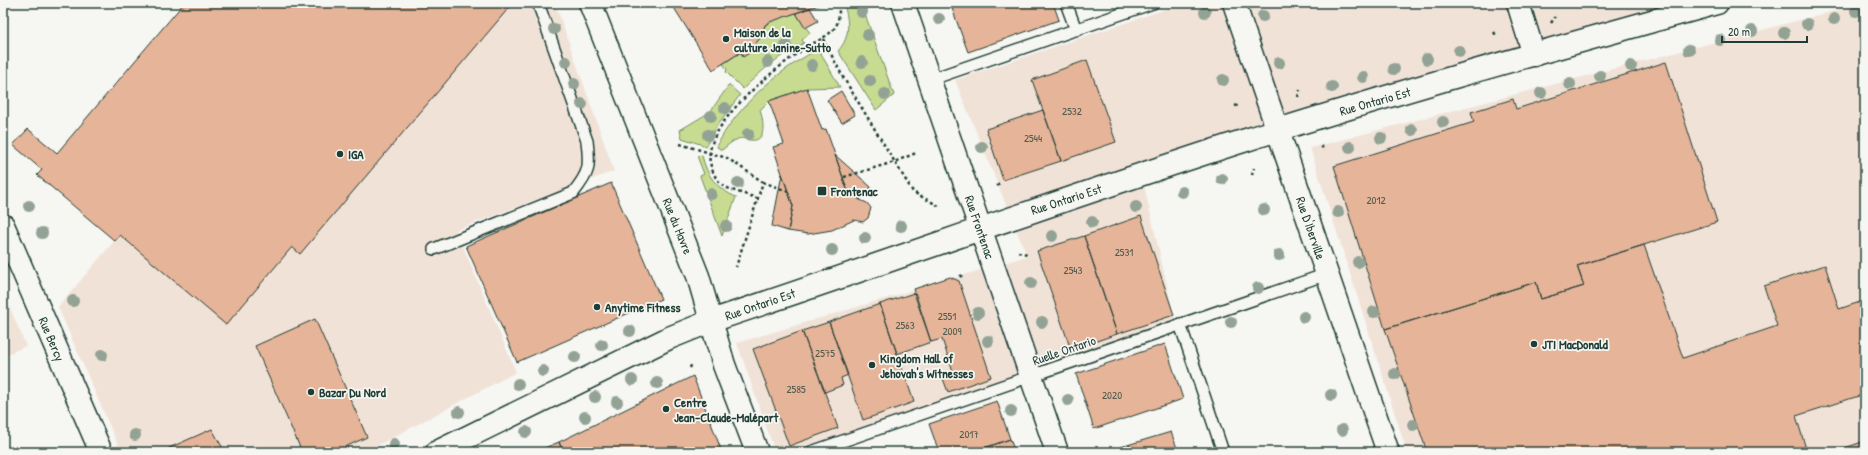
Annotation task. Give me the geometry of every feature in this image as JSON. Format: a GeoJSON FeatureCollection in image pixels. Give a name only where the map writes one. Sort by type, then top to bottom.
{"type":"FeatureCollection","features":[{"type":"Feature","properties":{"kind":"main road","name":"Rue du Havre"},"geometry":{"type":"LineString","coordinates":[[590,3],[698,276],[724,365],[757,452]]}},
{"type":"Feature","properties":{"kind":"main road","name":"Rue Frontenac"},"geometry":{"type":"LineString","coordinates":[[903,3],[1057,452]]}},
{"type":"Feature","properties":{"kind":"main road","name":"Rue D'Iberville"},"geometry":{"type":"LineString","coordinates":[[1234,3],[1388,452]]}},
{"type":"Feature","properties":{"kind":"main road"},"geometry":{"type":"LineString","coordinates":[[1518,3],[1534,55]]}},
{"type":"Feature","properties":{"kind":"main road","name":"Rue Ontario Est"},"geometry":{"type":"LineString","coordinates":[[437,452],[669,338],[711,321],[980,228],[1278,130],[1717,3]]}},
{"type":"Feature","properties":{"kind":"main road","name":"Rue Bercy"},"geometry":{"type":"LineString","coordinates":[[3,225],[101,452]]}},
{"type":"Feature","properties":{"kind":"lane"},"geometry":{"type":"LineString","coordinates":[[434,248],[573,193],[583,180],[590,164],[587,141],[538,3]]}},
{"type":"Feature","properties":{"kind":"lane"},"geometry":{"type":"LineString","coordinates":[[1066,3],[1076,30]]}},
{"type":"Feature","properties":{"kind":"lane"},"geometry":{"type":"LineString","coordinates":[[929,80],[1153,3]]}},
{"type":"Feature","properties":{"kind":"lane","name":"Ruelle Ontario"},"geometry":{"type":"LineString","coordinates":[[811,452],[1327,274]]}},
{"type":"Feature","properties":{"kind":"lane"},"geometry":{"type":"LineString","coordinates":[[1180,324],[1223,452]]}},
{"type":"Feature","properties":{"kind":"path"},"geometry":{"type":"LineString","coordinates":[[758,199],[723,186],[713,174],[708,159],[712,142],[723,124],[759,83],[807,47],[824,38],[837,25],[839,5],[844,3]]}},
{"type":"Feature","properties":{"kind":"path"},"geometry":{"type":"LineString","coordinates":[[1494,32],[1497,37]]}},
{"type":"Feature","properties":{"kind":"path"},"geometry":{"type":"LineString","coordinates":[[824,38],[843,78],[913,192],[939,206]]}},
{"type":"Feature","properties":{"kind":"path"},"geometry":{"type":"LineString","coordinates":[[1298,97],[1300,90]]}},
{"type":"Feature","properties":{"kind":"path"},"geometry":{"type":"LineString","coordinates":[[1236,105],[1240,108]]}},
{"type":"Feature","properties":{"kind":"path"},"geometry":{"type":"LineString","coordinates":[[680,144],[728,158],[763,182],[788,191]]}},
{"type":"Feature","properties":{"kind":"path"},"geometry":{"type":"LineString","coordinates":[[1321,146],[1325,151]]}},
{"type":"Feature","properties":{"kind":"path"},"geometry":{"type":"LineString","coordinates":[[844,177],[894,162],[916,153]]}},
{"type":"Feature","properties":{"kind":"path"},"geometry":{"type":"LineString","coordinates":[[1252,175],[1254,168]]}},
{"type":"Feature","properties":{"kind":"path"},"geometry":{"type":"LineString","coordinates":[[736,267],[763,182]]}},
{"type":"Feature","properties":{"kind":"path"},"geometry":{"type":"LineString","coordinates":[[997,186],[1001,183]]}},
{"type":"Feature","properties":{"kind":"path"},"geometry":{"type":"LineString","coordinates":[[1018,252],[1027,254]]}},
{"type":"Feature","properties":{"kind":"path"},"geometry":{"type":"LineString","coordinates":[[960,277],[963,274]]}},
{"type":"Feature","properties":{"kind":"path"},"geometry":{"type":"LineString","coordinates":[[662,306],[668,308]]}},
{"type":"Feature","properties":{"kind":"path"},"geometry":{"type":"LineString","coordinates":[[690,368],[692,363]]}},
{"type":"Feature","properties":{"kind":"shaded area"},"geometry":{"type":"Polygon","coordinates":[[[317,3],[555,3],[614,171],[456,230],[516,372],[365,452],[121,452],[58,307],[317,3]]]}},
{"type":"Feature","properties":{"kind":"shaded area"},"geometry":{"type":"Polygon","coordinates":[[[1184,3],[1689,3],[1140,168],[1177,329],[828,452],[775,452],[737,343],[1027,256],[955,80],[1184,3]]]}},
{"type":"Feature","properties":{"kind":"shaded area","name":"JTI MacDonald"},"geometry":{"type":"Polygon","coordinates":[[[1865,3],[1865,452],[1407,452],[1310,148],[1865,3]]]}},
{"type":"Feature","properties":{"kind":"shaded area"},"geometry":{"type":"Polygon","coordinates":[[[3,291],[26,346],[3,356],[3,291]]]}},
{"type":"Feature","properties":{"kind":"green space"},"geometry":{"type":"Polygon","coordinates":[[[855,3],[861,3],[894,95],[876,110],[838,51],[845,41],[848,30],[845,8],[855,3]]]}},
{"type":"Feature","properties":{"kind":"green space"},"geometry":{"type":"Polygon","coordinates":[[[796,13],[810,33],[802,40],[804,43],[787,52],[772,63],[743,89],[726,72],[727,69],[723,64],[741,52],[743,56],[757,48],[755,44],[764,27],[769,23],[776,19],[796,13]]]}},
{"type":"Feature","properties":{"kind":"green space"},"geometry":{"type":"Polygon","coordinates":[[[818,49],[840,87],[807,88],[769,101],[760,110],[763,130],[760,138],[756,140],[748,140],[741,138],[732,142],[722,150],[717,147],[729,125],[766,85],[795,63],[818,49]]]}},
{"type":"Feature","properties":{"kind":"green space"},"geometry":{"type":"Polygon","coordinates":[[[729,85],[740,95],[718,124],[706,146],[682,138],[680,130],[710,112],[729,85]]]}},
{"type":"Feature","properties":{"kind":"green space"},"geometry":{"type":"Polygon","coordinates":[[[702,155],[706,169],[713,180],[723,190],[736,197],[722,236],[700,176],[704,174],[697,156],[702,155]]]}},
{"type":"Feature","properties":{"kind":"building"},"geometry":{"type":"Polygon","coordinates":[[[184,3],[513,3],[300,254],[292,247],[226,325],[120,235],[115,241],[37,175],[42,170],[13,145],[28,129],[57,153],[184,3]]]}},
{"type":"Feature","properties":{"kind":"building","name":"Maison de la culture Janine-Sutto"},"geometry":{"type":"Polygon","coordinates":[[[671,3],[824,3],[765,25],[761,37],[755,44],[757,48],[743,57],[741,52],[713,70],[671,3]]]}},
{"type":"Feature","properties":{"kind":"building"},"geometry":{"type":"Polygon","coordinates":[[[950,3],[1053,3],[1059,20],[968,52],[950,3]]]}},
{"type":"Feature","properties":{"kind":"building"},"geometry":{"type":"Polygon","coordinates":[[[810,8],[818,21],[805,28],[796,13],[810,8]]]}},
{"type":"Feature","properties":{"kind":"building"},"geometry":{"type":"Polygon","coordinates":[[[1087,60],[1116,142],[1061,161],[1032,80],[1087,60]]]}},
{"type":"Feature","properties":{"kind":"building"},"geometry":{"type":"Polygon","coordinates":[[[1666,62],[1717,222],[1577,266],[1584,286],[1541,299],[1536,282],[1385,329],[1334,166],[1474,122],[1471,112],[1513,99],[1516,109],[1666,62]]]}},
{"type":"Feature","properties":{"kind":"building"},"geometry":{"type":"Polygon","coordinates":[[[807,88],[822,130],[826,129],[847,189],[860,200],[867,203],[871,208],[868,218],[863,222],[854,220],[832,230],[808,234],[788,231],[793,206],[773,147],[784,144],[769,101],[807,88]]]}},
{"type":"Feature","properties":{"kind":"building"},"geometry":{"type":"Polygon","coordinates":[[[841,91],[855,115],[842,123],[827,100],[841,91]]]}},
{"type":"Feature","properties":{"kind":"building"},"geometry":{"type":"Polygon","coordinates":[[[1043,110],[1061,161],[1003,180],[986,129],[1043,110]]]}},
{"type":"Feature","properties":{"kind":"building"},"geometry":{"type":"Polygon","coordinates":[[[835,155],[871,187],[860,200],[847,189],[835,155]]]}},
{"type":"Feature","properties":{"kind":"building"},"geometry":{"type":"Polygon","coordinates":[[[782,174],[793,206],[788,231],[772,226],[782,174]]]}},
{"type":"Feature","properties":{"kind":"building"},"geometry":{"type":"Polygon","coordinates":[[[611,183],[661,299],[517,362],[466,246],[611,183]]]}},
{"type":"Feature","properties":{"kind":"building"},"geometry":{"type":"Polygon","coordinates":[[[1141,216],[1174,315],[1117,334],[1084,236],[1141,216]]]}},
{"type":"Feature","properties":{"kind":"building"},"geometry":{"type":"Polygon","coordinates":[[[1084,236],[1117,334],[1071,350],[1037,251],[1084,236]]]}},
{"type":"Feature","properties":{"kind":"building","name":"JTI MacDonald"},"geometry":{"type":"Polygon","coordinates":[[[1644,245],[1683,358],[1777,326],[1764,286],[1825,265],[1839,309],[1863,301],[1865,306],[1865,394],[1796,416],[1807,452],[1427,452],[1385,329],[1536,282],[1541,299],[1584,286],[1577,266],[1644,245]]]}},
{"type":"Feature","properties":{"kind":"building"},"geometry":{"type":"Polygon","coordinates":[[[950,277],[959,281],[991,377],[948,392],[942,376],[953,372],[942,339],[931,342],[914,289],[950,277]]]}},
{"type":"Feature","properties":{"kind":"building"},"geometry":{"type":"Polygon","coordinates":[[[914,293],[931,342],[897,354],[880,304],[914,293]]]}},
{"type":"Feature","properties":{"kind":"building","name":"Kingdom Hall of Jehovah's Witnesses"},"geometry":{"type":"Polygon","coordinates":[[[880,304],[914,402],[863,420],[829,322],[880,304]]]}},
{"type":"Feature","properties":{"kind":"building","name":"Bazar Du Nord"},"geometry":{"type":"Polygon","coordinates":[[[315,319],[367,437],[334,452],[302,452],[255,346],[315,319]]]}},
{"type":"Feature","properties":{"kind":"building"},"geometry":{"type":"Polygon","coordinates":[[[829,322],[848,375],[841,378],[843,385],[825,392],[802,331],[829,322]]]}},
{"type":"Feature","properties":{"kind":"building"},"geometry":{"type":"Polygon","coordinates":[[[802,331],[838,428],[789,446],[753,349],[802,331]]]}},
{"type":"Feature","properties":{"kind":"building"},"geometry":{"type":"Polygon","coordinates":[[[1165,344],[1183,399],[1094,429],[1076,374],[1165,344]]]}},
{"type":"Feature","properties":{"kind":"building","name":"Centre Jean-Claude-Malépart"},"geometry":{"type":"Polygon","coordinates":[[[693,376],[722,452],[563,452],[559,442],[693,376]]]}},
{"type":"Feature","properties":{"kind":"building"},"geometry":{"type":"Polygon","coordinates":[[[997,401],[1010,439],[973,452],[939,452],[929,424],[997,401]]]}},
{"type":"Feature","properties":{"kind":"building"},"geometry":{"type":"Polygon","coordinates":[[[212,429],[225,452],[170,452],[169,448],[212,429]]]}},
{"type":"Feature","properties":{"kind":"building"},"geometry":{"type":"Polygon","coordinates":[[[1171,432],[1177,448],[1166,452],[1104,452],[1171,432]]]}},
{"type":"Feature","properties":{"kind":"building"},"geometry":{"type":"Polygon","coordinates":[[[1010,439],[1015,452],[973,452],[1010,439]]]}},
{"type":"Feature","properties":{"kind":"building"},"geometry":{"type":"Polygon","coordinates":[[[1865,441],[1865,452],[1833,452],[1865,441]]]}},
{"type":"Feature","properties":{"kind":"building"},"geometry":{"type":"Polygon","coordinates":[[[559,442],[563,452],[535,452],[559,442]]]}},
{"type":"Feature","properties":{"kind":"place","name":"Maison de la culture Janine-Sutto"},"geometry":{"type":"Point","coordinates":[726,39]}},
{"type":"Feature","properties":{"kind":"place","name":"IGA"},"geometry":{"type":"Point","coordinates":[340,154]}},
{"type":"Feature","properties":{"kind":"place","name":"Frontenac"},"geometry":{"type":"Point","coordinates":[822,191]}},
{"type":"Feature","properties":{"kind":"place","name":"Anytime Fitness"},"geometry":{"type":"Point","coordinates":[597,307]}},
{"type":"Feature","properties":{"kind":"place","name":"JTI MacDonald"},"geometry":{"type":"Point","coordinates":[1534,344]}},
{"type":"Feature","properties":{"kind":"place","name":"Kingdom Hall of Jehovah's Witnesses"},"geometry":{"type":"Point","coordinates":[872,365]}},
{"type":"Feature","properties":{"kind":"place","name":"Bazar Du Nord"},"geometry":{"type":"Point","coordinates":[311,392]}},
{"type":"Feature","properties":{"kind":"place","name":"Centre Jean-Claude-Malépart"},"geometry":{"type":"Point","coordinates":[666,409]}}]}
